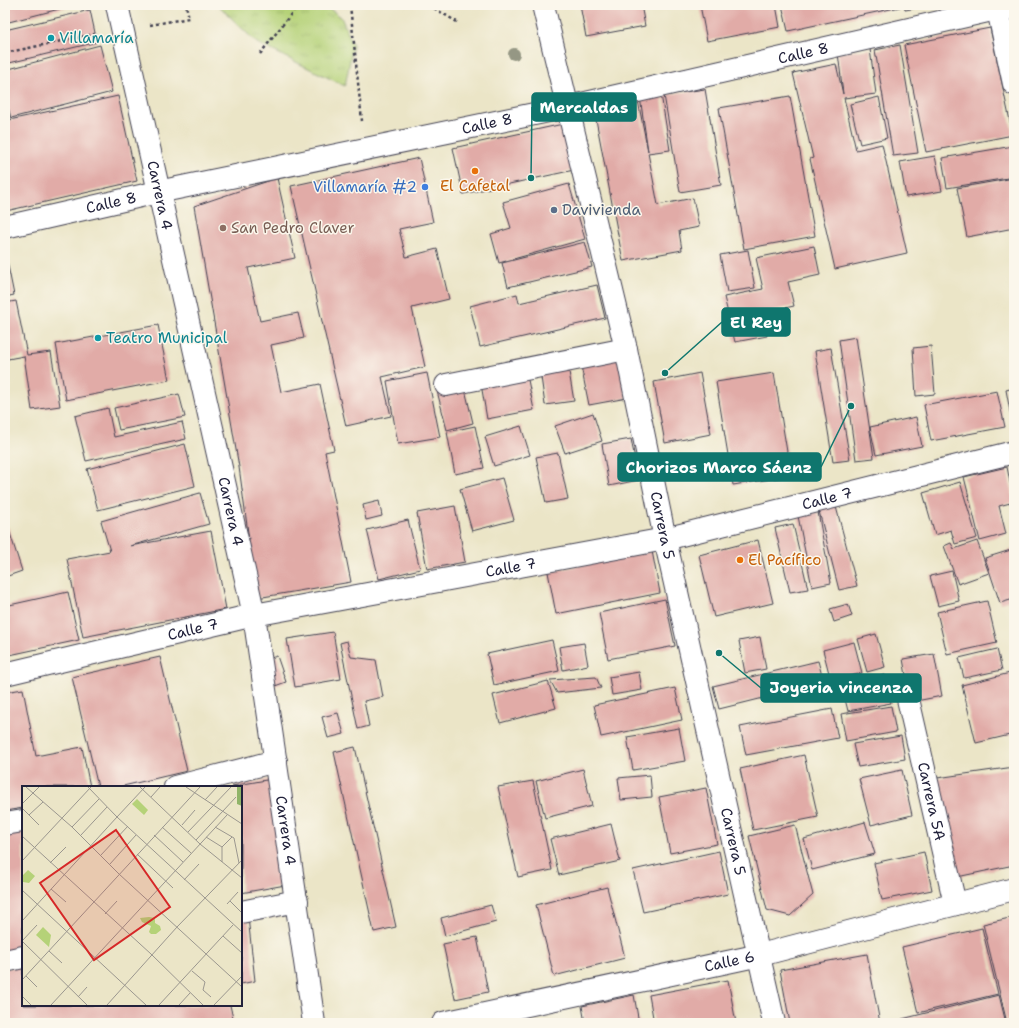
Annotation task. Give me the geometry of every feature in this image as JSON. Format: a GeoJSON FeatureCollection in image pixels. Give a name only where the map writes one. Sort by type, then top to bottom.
{"type":"FeatureCollection","features":[{"type":"Feature","properties":{"kind":"street","name":"Carrera 4"},"geometry":{"type":"LineString","coordinates":[[117,5],[254,615],[314,1023]]}},
{"type":"Feature","properties":{"kind":"street","name":"Carrera 5"},"geometry":{"type":"LineString","coordinates":[[543,5],[626,348],[665,539],[760,955],[774,1023]]}},
{"type":"Feature","properties":{"kind":"street","name":"Calle 8"},"geometry":{"type":"LineString","coordinates":[[5,227],[158,192],[568,107],[1003,6]]}},
{"type":"Feature","properties":{"kind":"street"},"geometry":{"type":"LineString","coordinates":[[1003,6],[1014,84]]}},
{"type":"Feature","properties":{"kind":"street"},"geometry":{"type":"LineString","coordinates":[[446,385],[626,348]]}},
{"type":"Feature","properties":{"kind":"street","name":"Calle 7"},"geometry":{"type":"LineString","coordinates":[[5,674],[254,615],[665,539],[1014,452]]}},
{"type":"Feature","properties":{"kind":"street","name":"Carrera 5A"},"geometry":{"type":"LineString","coordinates":[[908,699],[955,904]]}},
{"type":"Feature","properties":{"kind":"street"},"geometry":{"type":"LineString","coordinates":[[179,786],[276,761]]}},
{"type":"Feature","properties":{"kind":"street"},"geometry":{"type":"LineString","coordinates":[[5,824],[22,821]]}},
{"type":"Feature","properties":{"kind":"street","name":"Calle 6"},"geometry":{"type":"LineString","coordinates":[[442,1023],[760,955],[1014,890]]}},
{"type":"Feature","properties":{"kind":"street"},"geometry":{"type":"LineString","coordinates":[[242,912],[297,900]]}},
{"type":"Feature","properties":{"kind":"street"},"geometry":{"type":"LineString","coordinates":[[5,961],[22,957]]}},
{"type":"Feature","properties":{"kind":"path"},"geometry":{"type":"LineString","coordinates":[[260,54],[298,5]]}},
{"type":"Feature","properties":{"kind":"path"},"geometry":{"type":"LineString","coordinates":[[350,5],[359,98],[367,149]]}},
{"type":"Feature","properties":{"kind":"path"},"geometry":{"type":"LineString","coordinates":[[429,5],[458,22]]}},
{"type":"Feature","properties":{"kind":"green space"},"geometry":{"type":"Polygon","coordinates":[[[218,5],[324,5],[341,17],[353,45],[345,86],[257,43],[218,5]]]}},
{"type":"Feature","properties":{"kind":"building"},"geometry":{"type":"Polygon","coordinates":[[[5,5],[71,5],[71,6],[5,23],[5,5]]]}},
{"type":"Feature","properties":{"kind":"building"},"geometry":{"type":"Polygon","coordinates":[[[580,5],[641,5],[645,26],[586,37],[580,5]]]}},
{"type":"Feature","properties":{"kind":"building"},"geometry":{"type":"Polygon","coordinates":[[[700,5],[776,5],[780,27],[707,41],[700,5]]]}},
{"type":"Feature","properties":{"kind":"building"},"geometry":{"type":"Polygon","coordinates":[[[782,5],[900,5],[900,7],[788,31],[782,5]]]}},
{"type":"Feature","properties":{"kind":"building"},"geometry":{"type":"Polygon","coordinates":[[[904,5],[930,5],[930,6],[905,10],[904,5]]]}},
{"type":"Feature","properties":{"kind":"building","name":"Villamaría"},"geometry":{"type":"Polygon","coordinates":[[[90,10],[97,42],[5,64],[5,30],[90,10]]]}},
{"type":"Feature","properties":{"kind":"building"},"geometry":{"type":"Polygon","coordinates":[[[990,28],[1013,135],[926,152],[904,45],[990,28]]]}},
{"type":"Feature","properties":{"kind":"building"},"geometry":{"type":"Polygon","coordinates":[[[100,45],[112,92],[11,118],[5,96],[5,70],[100,45]]]}},
{"type":"Feature","properties":{"kind":"building"},"geometry":{"type":"Polygon","coordinates":[[[900,45],[918,153],[893,156],[875,50],[900,45]]]}},
{"type":"Feature","properties":{"kind":"building"},"geometry":{"type":"Polygon","coordinates":[[[870,49],[876,94],[844,98],[856,150],[882,144],[907,253],[835,269],[810,159],[813,158],[793,73],[836,64],[843,94],[838,53],[870,49]]]}},
{"type":"Feature","properties":{"kind":"building"},"geometry":{"type":"Polygon","coordinates":[[[705,89],[721,185],[680,192],[664,95],[705,89]]]}},
{"type":"Feature","properties":{"kind":"building"},"geometry":{"type":"Polygon","coordinates":[[[661,94],[670,150],[648,153],[658,205],[693,198],[699,227],[679,231],[682,250],[623,261],[594,109],[638,101],[648,151],[640,97],[661,94]]]}},
{"type":"Feature","properties":{"kind":"building"},"geometry":{"type":"Polygon","coordinates":[[[118,96],[137,181],[6,211],[5,121],[118,96]]]}},
{"type":"Feature","properties":{"kind":"building"},"geometry":{"type":"Polygon","coordinates":[[[790,96],[815,236],[744,249],[719,108],[790,96]]]}},
{"type":"Feature","properties":{"kind":"building"},"geometry":{"type":"Polygon","coordinates":[[[879,97],[887,138],[860,144],[850,104],[879,97]]]}},
{"type":"Feature","properties":{"kind":"building"},"geometry":{"type":"Polygon","coordinates":[[[563,124],[574,170],[463,194],[453,148],[563,124]]]}},
{"type":"Feature","properties":{"kind":"building"},"geometry":{"type":"Polygon","coordinates":[[[1013,146],[1014,177],[947,188],[942,158],[1013,146]]]}},
{"type":"Feature","properties":{"kind":"building"},"geometry":{"type":"Polygon","coordinates":[[[935,156],[942,191],[906,197],[900,162],[935,156]]]}},
{"type":"Feature","properties":{"kind":"building"},"geometry":{"type":"Polygon","coordinates":[[[419,158],[433,222],[399,229],[406,257],[437,249],[449,299],[412,308],[425,367],[382,377],[391,416],[346,426],[291,186],[419,158]]]}},
{"type":"Feature","properties":{"kind":"building"},"geometry":{"type":"Polygon","coordinates":[[[277,178],[295,258],[248,268],[260,321],[298,313],[304,338],[271,345],[281,392],[320,384],[334,450],[325,452],[351,582],[257,598],[239,467],[194,206],[277,178]]]}},
{"type":"Feature","properties":{"kind":"building"},"geometry":{"type":"Polygon","coordinates":[[[1014,178],[1014,228],[967,237],[957,188],[1014,178]]]}},
{"type":"Feature","properties":{"kind":"building"},"geometry":{"type":"Polygon","coordinates":[[[569,184],[585,239],[499,263],[491,234],[511,228],[503,202],[569,184]]]}},
{"type":"Feature","properties":{"kind":"building"},"geometry":{"type":"Polygon","coordinates":[[[585,242],[592,267],[508,287],[502,263],[585,242]]]}},
{"type":"Feature","properties":{"kind":"building"},"geometry":{"type":"Polygon","coordinates":[[[814,246],[820,275],[788,282],[794,306],[762,313],[767,336],[735,342],[724,297],[763,289],[756,258],[814,246]]]}},
{"type":"Feature","properties":{"kind":"building"},"geometry":{"type":"Polygon","coordinates":[[[748,250],[755,288],[727,292],[720,255],[748,250]]]}},
{"type":"Feature","properties":{"kind":"building"},"geometry":{"type":"Polygon","coordinates":[[[5,251],[14,295],[5,297],[5,251]]]}},
{"type":"Feature","properties":{"kind":"building"},"geometry":{"type":"Polygon","coordinates":[[[597,285],[605,318],[480,347],[470,306],[517,294],[519,303],[597,285]]]}},
{"type":"Feature","properties":{"kind":"building"},"geometry":{"type":"Polygon","coordinates":[[[16,301],[27,355],[51,352],[60,406],[32,410],[24,356],[8,359],[5,341],[5,303],[16,301]]]}},
{"type":"Feature","properties":{"kind":"building"},"geometry":{"type":"Polygon","coordinates":[[[158,325],[169,380],[66,400],[56,344],[158,325]]]}},
{"type":"Feature","properties":{"kind":"building"},"geometry":{"type":"Polygon","coordinates":[[[856,337],[874,458],[856,460],[839,340],[856,337]]]}},
{"type":"Feature","properties":{"kind":"building"},"geometry":{"type":"Polygon","coordinates":[[[931,346],[935,394],[916,396],[913,348],[931,346]]]}},
{"type":"Feature","properties":{"kind":"building"},"geometry":{"type":"Polygon","coordinates":[[[831,348],[850,460],[833,462],[815,351],[831,348]]]}},
{"type":"Feature","properties":{"kind":"building"},"geometry":{"type":"Polygon","coordinates":[[[618,353],[627,398],[589,405],[580,361],[618,353]]]}},
{"type":"Feature","properties":{"kind":"building"},"geometry":{"type":"Polygon","coordinates":[[[568,366],[574,401],[545,405],[540,370],[568,366]]]}},
{"type":"Feature","properties":{"kind":"building"},"geometry":{"type":"Polygon","coordinates":[[[427,373],[440,437],[398,444],[387,381],[427,373]]]}},
{"type":"Feature","properties":{"kind":"building"},"geometry":{"type":"Polygon","coordinates":[[[700,373],[711,434],[665,443],[654,382],[700,373]]]}},
{"type":"Feature","properties":{"kind":"building"},"geometry":{"type":"Polygon","coordinates":[[[774,373],[791,476],[733,485],[716,382],[774,373]]]}},
{"type":"Feature","properties":{"kind":"building"},"geometry":{"type":"Polygon","coordinates":[[[527,375],[534,410],[487,419],[481,384],[527,375]]]}},
{"type":"Feature","properties":{"kind":"building"},"geometry":{"type":"Polygon","coordinates":[[[464,385],[473,423],[447,430],[437,391],[464,385]]]}},
{"type":"Feature","properties":{"kind":"building"},"geometry":{"type":"Polygon","coordinates":[[[1014,388],[1014,427],[1013,427],[1006,390],[1014,388]]]}},
{"type":"Feature","properties":{"kind":"building"},"geometry":{"type":"Polygon","coordinates":[[[997,391],[1005,427],[931,441],[924,405],[997,391]]]}},
{"type":"Feature","properties":{"kind":"building"},"geometry":{"type":"Polygon","coordinates":[[[179,394],[185,417],[119,430],[114,408],[179,394]]]}},
{"type":"Feature","properties":{"kind":"building"},"geometry":{"type":"Polygon","coordinates":[[[108,408],[114,437],[182,422],[186,439],[86,461],[75,416],[108,408]]]}},
{"type":"Feature","properties":{"kind":"building"},"geometry":{"type":"Polygon","coordinates":[[[593,413],[602,441],[565,453],[555,426],[593,413]]]}},
{"type":"Feature","properties":{"kind":"building"},"geometry":{"type":"Polygon","coordinates":[[[916,417],[922,446],[876,455],[870,427],[916,417]]]}},
{"type":"Feature","properties":{"kind":"building"},"geometry":{"type":"Polygon","coordinates":[[[475,426],[484,468],[455,474],[447,432],[475,426]]]}},
{"type":"Feature","properties":{"kind":"building"},"geometry":{"type":"Polygon","coordinates":[[[521,426],[530,455],[494,466],[485,437],[521,426]]]}},
{"type":"Feature","properties":{"kind":"building"},"geometry":{"type":"Polygon","coordinates":[[[631,439],[639,480],[609,486],[602,444],[631,439]]]}},
{"type":"Feature","properties":{"kind":"building"},"geometry":{"type":"Polygon","coordinates":[[[185,444],[195,486],[98,510],[87,469],[185,444]]]}},
{"type":"Feature","properties":{"kind":"building"},"geometry":{"type":"Polygon","coordinates":[[[558,453],[568,499],[546,503],[536,457],[558,453]]]}},
{"type":"Feature","properties":{"kind":"building"},"geometry":{"type":"Polygon","coordinates":[[[1007,467],[1014,502],[999,506],[1006,534],[980,541],[964,477],[1007,467]]]}},
{"type":"Feature","properties":{"kind":"building"},"geometry":{"type":"Polygon","coordinates":[[[502,478],[514,520],[472,531],[460,489],[502,478]]]}},
{"type":"Feature","properties":{"kind":"building"},"geometry":{"type":"Polygon","coordinates":[[[960,482],[977,538],[955,544],[951,530],[935,535],[923,493],[960,482]]]}},
{"type":"Feature","properties":{"kind":"building"},"geometry":{"type":"Polygon","coordinates":[[[200,493],[209,524],[130,546],[211,531],[226,609],[83,637],[67,559],[110,551],[101,521],[200,493]]]}},
{"type":"Feature","properties":{"kind":"building"},"geometry":{"type":"Polygon","coordinates":[[[379,501],[382,516],[366,520],[363,505],[379,501]]]}},
{"type":"Feature","properties":{"kind":"building"},"geometry":{"type":"Polygon","coordinates":[[[835,503],[857,586],[839,590],[818,507],[835,503]]]}},
{"type":"Feature","properties":{"kind":"building"},"geometry":{"type":"Polygon","coordinates":[[[455,506],[465,562],[427,569],[417,513],[455,506]]]}},
{"type":"Feature","properties":{"kind":"building"},"geometry":{"type":"Polygon","coordinates":[[[818,512],[831,583],[812,587],[798,516],[818,512]]]}},
{"type":"Feature","properties":{"kind":"building"},"geometry":{"type":"Polygon","coordinates":[[[408,520],[420,569],[379,579],[367,530],[408,520]]]}},
{"type":"Feature","properties":{"kind":"building"},"geometry":{"type":"Polygon","coordinates":[[[793,524],[808,589],[790,592],[775,528],[793,524]]]}},
{"type":"Feature","properties":{"kind":"building"},"geometry":{"type":"Polygon","coordinates":[[[8,527],[22,571],[5,577],[5,528],[8,527]]]}},
{"type":"Feature","properties":{"kind":"building"},"geometry":{"type":"Polygon","coordinates":[[[758,540],[773,603],[714,617],[699,555],[758,540]]]}},
{"type":"Feature","properties":{"kind":"building"},"geometry":{"type":"Polygon","coordinates":[[[977,541],[989,573],[958,584],[944,546],[951,543],[954,549],[977,541]]]}},
{"type":"Feature","properties":{"kind":"building"},"geometry":{"type":"Polygon","coordinates":[[[1014,549],[1014,599],[1000,603],[985,558],[1014,549]]]}},
{"type":"Feature","properties":{"kind":"building"},"geometry":{"type":"Polygon","coordinates":[[[652,551],[660,593],[556,614],[548,572],[652,551]]]}},
{"type":"Feature","properties":{"kind":"building"},"geometry":{"type":"Polygon","coordinates":[[[952,571],[959,601],[938,606],[930,576],[952,571]]]}},
{"type":"Feature","properties":{"kind":"building"},"geometry":{"type":"Polygon","coordinates":[[[68,592],[79,640],[5,656],[5,606],[68,592]]]}},
{"type":"Feature","properties":{"kind":"building"},"geometry":{"type":"Polygon","coordinates":[[[665,599],[675,646],[608,659],[599,613],[665,599]]]}},
{"type":"Feature","properties":{"kind":"building"},"geometry":{"type":"Polygon","coordinates":[[[987,601],[997,643],[947,654],[937,612],[987,601]]]}},
{"type":"Feature","properties":{"kind":"building"},"geometry":{"type":"Polygon","coordinates":[[[848,604],[852,616],[834,622],[830,609],[848,604]]]}},
{"type":"Feature","properties":{"kind":"building"},"geometry":{"type":"Polygon","coordinates":[[[333,632],[341,679],[295,687],[287,639],[333,632]]]}},
{"type":"Feature","properties":{"kind":"building"},"geometry":{"type":"Polygon","coordinates":[[[876,634],[885,667],[867,672],[858,639],[876,634]]]}},
{"type":"Feature","properties":{"kind":"building"},"geometry":{"type":"Polygon","coordinates":[[[760,637],[766,669],[745,673],[739,641],[760,637]]]}},
{"type":"Feature","properties":{"kind":"building"},"geometry":{"type":"Polygon","coordinates":[[[552,640],[559,671],[494,685],[487,654],[552,640]]]}},
{"type":"Feature","properties":{"kind":"building"},"geometry":{"type":"Polygon","coordinates":[[[347,641],[351,657],[376,660],[383,697],[364,701],[369,726],[358,729],[340,643],[347,641]]]}},
{"type":"Feature","properties":{"kind":"building"},"geometry":{"type":"Polygon","coordinates":[[[854,642],[862,673],[831,681],[823,650],[854,642]]]}},
{"type":"Feature","properties":{"kind":"building"},"geometry":{"type":"Polygon","coordinates":[[[584,643],[588,665],[563,670],[559,647],[584,643]]]}},
{"type":"Feature","properties":{"kind":"building"},"geometry":{"type":"Polygon","coordinates":[[[997,649],[1002,670],[964,678],[959,658],[997,649]]]}},
{"type":"Feature","properties":{"kind":"building"},"geometry":{"type":"Polygon","coordinates":[[[934,654],[942,696],[911,702],[903,659],[934,654]]]}},
{"type":"Feature","properties":{"kind":"building"},"geometry":{"type":"Polygon","coordinates":[[[277,656],[286,682],[275,686],[265,660],[277,656]]]}},
{"type":"Feature","properties":{"kind":"building"},"geometry":{"type":"Polygon","coordinates":[[[160,657],[187,771],[123,786],[98,786],[72,677],[160,657]]]}},
{"type":"Feature","properties":{"kind":"building"},"geometry":{"type":"Polygon","coordinates":[[[818,661],[824,683],[719,709],[713,686],[818,661]]]}},
{"type":"Feature","properties":{"kind":"building"},"geometry":{"type":"Polygon","coordinates":[[[639,672],[642,690],[612,695],[609,677],[639,672]]]}},
{"type":"Feature","properties":{"kind":"building"},"geometry":{"type":"Polygon","coordinates":[[[1014,672],[1014,734],[976,743],[962,685],[1014,672]]]}},
{"type":"Feature","properties":{"kind":"building"},"geometry":{"type":"Polygon","coordinates":[[[885,675],[891,703],[848,711],[843,691],[854,689],[853,681],[885,675]]]}},
{"type":"Feature","properties":{"kind":"building"},"geometry":{"type":"Polygon","coordinates":[[[596,677],[601,688],[557,693],[550,680],[596,677]]]}},
{"type":"Feature","properties":{"kind":"building"},"geometry":{"type":"Polygon","coordinates":[[[548,681],[556,708],[500,723],[493,695],[548,681]]]}},
{"type":"Feature","properties":{"kind":"building"},"geometry":{"type":"Polygon","coordinates":[[[675,688],[682,720],[601,737],[594,705],[675,688]]]}},
{"type":"Feature","properties":{"kind":"building"},"geometry":{"type":"Polygon","coordinates":[[[23,689],[36,756],[82,747],[90,786],[22,786],[22,808],[5,811],[5,692],[23,689]]]}},
{"type":"Feature","properties":{"kind":"building"},"geometry":{"type":"Polygon","coordinates":[[[891,706],[896,732],[846,741],[841,714],[891,706]]]}},
{"type":"Feature","properties":{"kind":"building"},"geometry":{"type":"Polygon","coordinates":[[[832,709],[838,738],[746,755],[740,727],[832,709]]]}},
{"type":"Feature","properties":{"kind":"building"},"geometry":{"type":"Polygon","coordinates":[[[338,713],[344,734],[328,738],[322,717],[338,713]]]}},
{"type":"Feature","properties":{"kind":"building"},"geometry":{"type":"Polygon","coordinates":[[[679,728],[685,761],[633,770],[627,737],[679,728]]]}},
{"type":"Feature","properties":{"kind":"building"},"geometry":{"type":"Polygon","coordinates":[[[901,736],[905,759],[858,767],[853,744],[901,736]]]}},
{"type":"Feature","properties":{"kind":"building"},"geometry":{"type":"Polygon","coordinates":[[[355,747],[396,927],[374,932],[334,752],[355,747]]]}},
{"type":"Feature","properties":{"kind":"building"},"geometry":{"type":"Polygon","coordinates":[[[804,755],[818,817],[753,830],[740,769],[804,755]]]}},
{"type":"Feature","properties":{"kind":"building"},"geometry":{"type":"Polygon","coordinates":[[[1014,767],[1014,865],[957,877],[937,778],[1014,767]]]}},
{"type":"Feature","properties":{"kind":"building"},"geometry":{"type":"Polygon","coordinates":[[[583,769],[592,806],[545,818],[536,781],[583,769]]]}},
{"type":"Feature","properties":{"kind":"building"},"geometry":{"type":"Polygon","coordinates":[[[902,770],[912,815],[871,825],[859,779],[902,770]]]}},
{"type":"Feature","properties":{"kind":"building"},"geometry":{"type":"Polygon","coordinates":[[[650,775],[652,797],[621,800],[618,778],[650,775]]]}},
{"type":"Feature","properties":{"kind":"building"},"geometry":{"type":"Polygon","coordinates":[[[272,779],[291,884],[242,893],[242,786],[232,786],[272,779]]]}},
{"type":"Feature","properties":{"kind":"building"},"geometry":{"type":"Polygon","coordinates":[[[533,781],[552,870],[518,877],[498,787],[533,781]]]}},
{"type":"Feature","properties":{"kind":"building"},"geometry":{"type":"Polygon","coordinates":[[[706,788],[717,844],[670,853],[659,797],[706,788]]]}},
{"type":"Feature","properties":{"kind":"building"},"geometry":{"type":"Polygon","coordinates":[[[865,822],[875,854],[812,870],[804,839],[865,822]]]}},
{"type":"Feature","properties":{"kind":"building"},"geometry":{"type":"Polygon","coordinates":[[[611,824],[620,861],[559,875],[550,839],[611,824]]]}},
{"type":"Feature","properties":{"kind":"building"},"geometry":{"type":"Polygon","coordinates":[[[795,825],[813,895],[790,916],[767,910],[749,836],[795,825]]]}},
{"type":"Feature","properties":{"kind":"building"},"geometry":{"type":"Polygon","coordinates":[[[22,827],[22,952],[5,956],[5,830],[22,827]]]}},
{"type":"Feature","properties":{"kind":"building"},"geometry":{"type":"Polygon","coordinates":[[[719,851],[728,894],[643,912],[633,870],[719,851]]]}},
{"type":"Feature","properties":{"kind":"building"},"geometry":{"type":"Polygon","coordinates":[[[924,852],[932,890],[882,900],[874,863],[924,852]]]}},
{"type":"Feature","properties":{"kind":"building"},"geometry":{"type":"Polygon","coordinates":[[[607,887],[625,958],[554,976],[536,905],[607,887]]]}},
{"type":"Feature","properties":{"kind":"building"},"geometry":{"type":"Polygon","coordinates":[[[491,905],[496,922],[445,936],[441,918],[491,905]]]}},
{"type":"Feature","properties":{"kind":"building"},"geometry":{"type":"Polygon","coordinates":[[[248,917],[255,981],[242,984],[242,920],[248,917]]]}},
{"type":"Feature","properties":{"kind":"building"},"geometry":{"type":"Polygon","coordinates":[[[1014,917],[1014,1023],[1007,1023],[983,924],[1014,917]]]}},
{"type":"Feature","properties":{"kind":"building"},"geometry":{"type":"Polygon","coordinates":[[[982,928],[998,994],[918,1013],[902,947],[982,928]]]}},
{"type":"Feature","properties":{"kind":"building"},"geometry":{"type":"Polygon","coordinates":[[[477,937],[488,992],[455,999],[443,944],[477,937]]]}},
{"type":"Feature","properties":{"kind":"building"},"geometry":{"type":"Polygon","coordinates":[[[867,954],[880,1023],[790,1023],[780,970],[867,954]]]}},
{"type":"Feature","properties":{"kind":"building"},"geometry":{"type":"Polygon","coordinates":[[[22,965],[22,1006],[230,1006],[234,1023],[5,1023],[5,969],[22,965]]]}},
{"type":"Feature","properties":{"kind":"building"},"geometry":{"type":"Polygon","coordinates":[[[728,980],[736,1023],[654,1023],[649,995],[728,980]]]}},
{"type":"Feature","properties":{"kind":"building"},"geometry":{"type":"Polygon","coordinates":[[[634,995],[639,1023],[585,1023],[582,1006],[634,995]]]}},
{"type":"Feature","properties":{"kind":"building"},"geometry":{"type":"Polygon","coordinates":[[[999,995],[1006,1023],[903,1023],[902,1019],[999,995]]]}},
{"type":"Feature","properties":{"kind":"place","name":"Villamaría"},"geometry":{"type":"Point","coordinates":[51,38]}},
{"type":"Feature","properties":{"kind":"place","name":"El Cafetal"},"geometry":{"type":"Point","coordinates":[475,171]}},
{"type":"Feature","properties":{"kind":"place","name":"Mercaldas"},"geometry":{"type":"Point","coordinates":[531,178]}},
{"type":"Feature","properties":{"kind":"place","name":"Villamaría #2"},"geometry":{"type":"Point","coordinates":[425,187]}},
{"type":"Feature","properties":{"kind":"place","name":"Davivienda"},"geometry":{"type":"Point","coordinates":[554,210]}},
{"type":"Feature","properties":{"kind":"place","name":"San Pedro Claver"},"geometry":{"type":"Point","coordinates":[223,228]}},
{"type":"Feature","properties":{"kind":"place","name":"Teatro Municipal"},"geometry":{"type":"Point","coordinates":[98,338]}},
{"type":"Feature","properties":{"kind":"place","name":"El Rey"},"geometry":{"type":"Point","coordinates":[665,373]}},
{"type":"Feature","properties":{"kind":"place","name":"Chorizos Marco Sáenz"},"geometry":{"type":"Point","coordinates":[851,406]}},
{"type":"Feature","properties":{"kind":"place","name":"El Pacífico"},"geometry":{"type":"Point","coordinates":[740,560]}},
{"type":"Feature","properties":{"kind":"place","name":"Joyeria vincenza"},"geometry":{"type":"Point","coordinates":[719,653]}}]}
